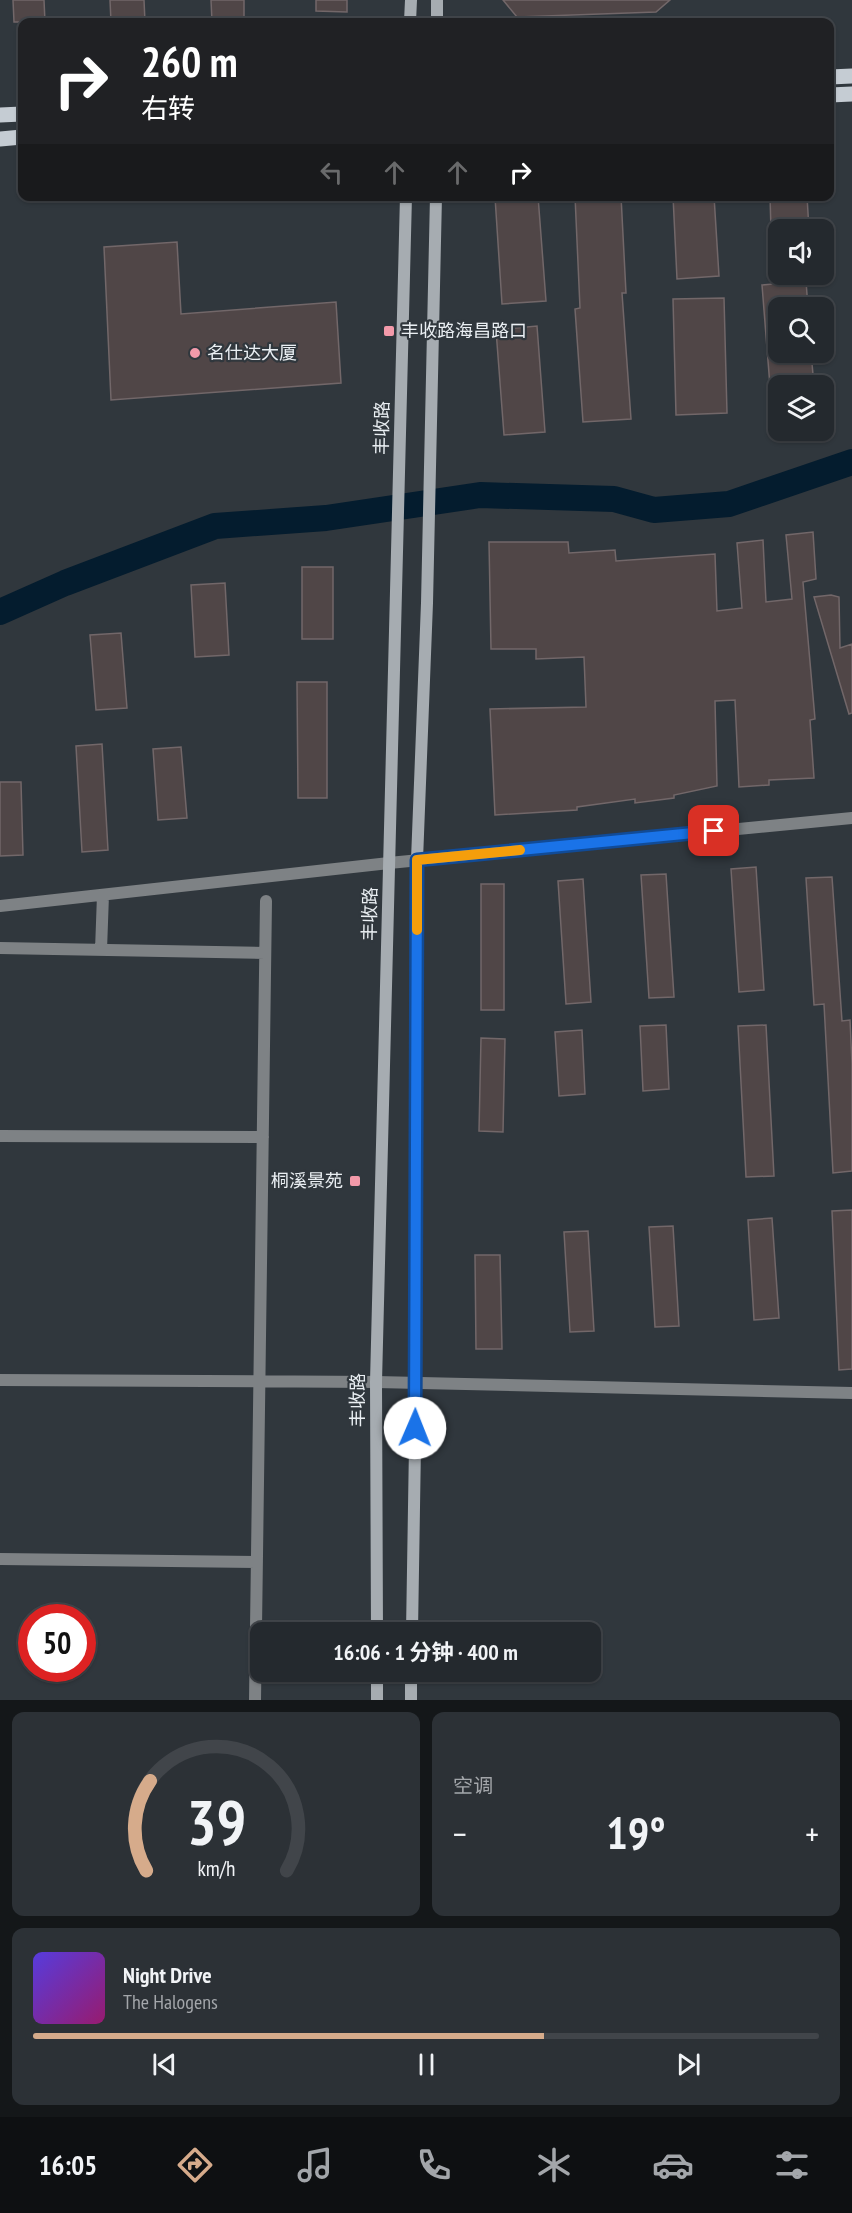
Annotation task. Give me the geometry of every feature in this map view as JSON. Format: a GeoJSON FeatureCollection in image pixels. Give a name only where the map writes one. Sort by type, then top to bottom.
{"type":"FeatureCollection","features":[{"type":"Feature","properties":{"kind":"main road"},"geometry":{"type":"LineString","coordinates":[[410,18],[411,0]]}},
{"type":"Feature","properties":{"kind":"main road"},"geometry":{"type":"LineString","coordinates":[[437,0],[437,18]]}},
{"type":"Feature","properties":{"kind":"main road"},"geometry":{"type":"LineString","coordinates":[[834,77],[852,76]]}},
{"type":"Feature","properties":{"kind":"main road"},"geometry":{"type":"LineString","coordinates":[[834,95],[852,94]]}},
{"type":"Feature","properties":{"kind":"main road"},"geometry":{"type":"LineString","coordinates":[[0,115],[18,114]]}},
{"type":"Feature","properties":{"kind":"main road"},"geometry":{"type":"LineString","coordinates":[[0,139],[18,137]]}},
{"type":"Feature","properties":{"kind":"main road","name":"丰收路"},"geometry":{"type":"LineString","coordinates":[[377,1622],[376,1382],[406,201]]}},
{"type":"Feature","properties":{"kind":"main road"},"geometry":{"type":"LineString","coordinates":[[412,1622],[416,1383],[417,860],[427,603],[435,201]]}},
{"type":"Feature","properties":{"kind":"main road"},"geometry":{"type":"LineString","coordinates":[[377,1682],[377,1700]]}},
{"type":"Feature","properties":{"kind":"main road"},"geometry":{"type":"LineString","coordinates":[[411,1682],[411,1700]]}},
{"type":"Feature","properties":{"kind":"street"},"geometry":{"type":"LineString","coordinates":[[0,906],[417,860],[852,818]]}},
{"type":"Feature","properties":{"kind":"street"},"geometry":{"type":"LineString","coordinates":[[101,950],[103,895]]}},
{"type":"Feature","properties":{"kind":"street"},"geometry":{"type":"LineString","coordinates":[[255,1700],[266,902]]}},
{"type":"Feature","properties":{"kind":"street"},"geometry":{"type":"LineString","coordinates":[[0,948],[265,953]]}},
{"type":"Feature","properties":{"kind":"street"},"geometry":{"type":"LineString","coordinates":[[0,1136],[263,1137]]}},
{"type":"Feature","properties":{"kind":"street"},"geometry":{"type":"LineString","coordinates":[[0,1380],[376,1382],[852,1393]]}},
{"type":"Feature","properties":{"kind":"street"},"geometry":{"type":"LineString","coordinates":[[0,1559],[257,1562]]}},
{"type":"Feature","properties":{"kind":"building"},"geometry":{"type":"Polygon","coordinates":[[[13,0],[44,0],[45,18],[18,18],[18,22],[14,22],[13,0]]]}},
{"type":"Feature","properties":{"kind":"building"},"geometry":{"type":"Polygon","coordinates":[[[110,0],[144,0],[145,18],[111,18],[110,0]]]}},
{"type":"Feature","properties":{"kind":"building"},"geometry":{"type":"Polygon","coordinates":[[[211,0],[244,0],[244,18],[212,18],[211,0]]]}},
{"type":"Feature","properties":{"kind":"building"},"geometry":{"type":"Polygon","coordinates":[[[316,0],[347,0],[347,12],[316,11],[316,0]]]}},
{"type":"Feature","properties":{"kind":"building"},"geometry":{"type":"Polygon","coordinates":[[[503,0],[670,0],[656,12],[517,17],[503,0]]]}},
{"type":"Feature","properties":{"kind":"building"},"geometry":{"type":"Polygon","coordinates":[[[495,201],[538,201],[546,301],[502,304],[495,201]]]}},
{"type":"Feature","properties":{"kind":"building"},"geometry":{"type":"Polygon","coordinates":[[[575,201],[621,201],[626,293],[622,293],[631,419],[583,422],[575,309],[580,308],[575,201]]]}},
{"type":"Feature","properties":{"kind":"building"},"geometry":{"type":"Polygon","coordinates":[[[673,201],[714,201],[719,276],[677,279],[673,201]]]}},
{"type":"Feature","properties":{"kind":"building"},"geometry":{"type":"Polygon","coordinates":[[[770,201],[807,201],[808,219],[771,219],[770,201]]]}},
{"type":"Feature","properties":{"kind":"building"},"geometry":{"type":"Polygon","coordinates":[[[177,242],[181,314],[336,302],[341,383],[111,400],[104,247],[177,242]]]}},
{"type":"Feature","properties":{"kind":"building"},"geometry":{"type":"Polygon","coordinates":[[[762,285],[806,285],[807,297],[768,297],[768,361],[762,285]]]}},
{"type":"Feature","properties":{"kind":"building"},"geometry":{"type":"Polygon","coordinates":[[[724,298],[727,413],[676,415],[673,299],[724,298]]]}},
{"type":"Feature","properties":{"kind":"building"},"geometry":{"type":"Polygon","coordinates":[[[537,326],[545,432],[504,435],[496,330],[537,326]]]}},
{"type":"Feature","properties":{"kind":"building"},"geometry":{"type":"Polygon","coordinates":[[[768,363],[812,363],[813,375],[769,375],[768,363]]]}},
{"type":"Feature","properties":{"kind":"building"},"geometry":{"type":"Polygon","coordinates":[[[813,532],[816,579],[803,582],[815,719],[810,720],[814,778],[769,780],[769,785],[739,787],[735,700],[715,701],[717,786],[674,795],[674,798],[635,803],[635,799],[577,807],[577,810],[495,815],[490,709],[586,707],[584,657],[536,659],[536,649],[491,649],[489,542],[568,542],[569,553],[615,550],[616,561],[715,554],[717,611],[742,608],[737,543],[763,540],[766,602],[792,599],[786,535],[813,532]]]}},
{"type":"Feature","properties":{"kind":"building"},"geometry":{"type":"Polygon","coordinates":[[[302,567],[333,567],[333,639],[302,639],[302,567]]]}},
{"type":"Feature","properties":{"kind":"building"},"geometry":{"type":"Polygon","coordinates":[[[225,583],[229,655],[195,657],[191,585],[225,583]]]}},
{"type":"Feature","properties":{"kind":"building"},"geometry":{"type":"Polygon","coordinates":[[[831,595],[839,597],[840,648],[852,644],[852,713],[849,714],[814,597],[831,595]]]}},
{"type":"Feature","properties":{"kind":"building"},"geometry":{"type":"Polygon","coordinates":[[[121,633],[127,708],[96,710],[90,635],[121,633]]]}},
{"type":"Feature","properties":{"kind":"building"},"geometry":{"type":"Polygon","coordinates":[[[297,682],[327,682],[327,798],[298,798],[297,682]]]}},
{"type":"Feature","properties":{"kind":"building"},"geometry":{"type":"Polygon","coordinates":[[[102,744],[108,850],[82,852],[76,746],[102,744]]]}},
{"type":"Feature","properties":{"kind":"building"},"geometry":{"type":"Polygon","coordinates":[[[181,747],[187,818],[158,820],[153,749],[181,747]]]}},
{"type":"Feature","properties":{"kind":"building"},"geometry":{"type":"Polygon","coordinates":[[[0,782],[21,782],[23,855],[0,856],[0,782]]]}},
{"type":"Feature","properties":{"kind":"building"},"geometry":{"type":"Polygon","coordinates":[[[756,867],[764,990],[739,992],[731,869],[756,867]]]}},
{"type":"Feature","properties":{"kind":"building"},"geometry":{"type":"Polygon","coordinates":[[[666,874],[674,997],[649,998],[641,875],[666,874]]]}},
{"type":"Feature","properties":{"kind":"building"},"geometry":{"type":"Polygon","coordinates":[[[832,877],[842,1021],[850,1020],[852,1064],[852,1171],[833,1173],[824,1004],[814,1005],[806,878],[832,877]]]}},
{"type":"Feature","properties":{"kind":"building"},"geometry":{"type":"Polygon","coordinates":[[[583,879],[591,1002],[566,1004],[558,881],[583,879]]]}},
{"type":"Feature","properties":{"kind":"building"},"geometry":{"type":"Polygon","coordinates":[[[481,884],[504,884],[504,1010],[481,1010],[481,884]]]}},
{"type":"Feature","properties":{"kind":"building"},"geometry":{"type":"Polygon","coordinates":[[[666,1025],[669,1089],[643,1091],[640,1026],[666,1025]]]}},
{"type":"Feature","properties":{"kind":"building"},"geometry":{"type":"Polygon","coordinates":[[[766,1025],[774,1176],[746,1177],[738,1026],[766,1025]]]}},
{"type":"Feature","properties":{"kind":"building"},"geometry":{"type":"Polygon","coordinates":[[[582,1030],[585,1094],[559,1096],[555,1032],[582,1030]]]}},
{"type":"Feature","properties":{"kind":"building"},"geometry":{"type":"Polygon","coordinates":[[[481,1038],[505,1039],[503,1132],[479,1131],[481,1038]]]}},
{"type":"Feature","properties":{"kind":"building"},"geometry":{"type":"Polygon","coordinates":[[[852,1210],[852,1369],[839,1370],[832,1211],[852,1210]]]}},
{"type":"Feature","properties":{"kind":"building"},"geometry":{"type":"Polygon","coordinates":[[[772,1218],[779,1318],[754,1320],[748,1220],[772,1218]]]}},
{"type":"Feature","properties":{"kind":"building"},"geometry":{"type":"Polygon","coordinates":[[[673,1226],[679,1326],[655,1327],[649,1227],[673,1226]]]}},
{"type":"Feature","properties":{"kind":"building"},"geometry":{"type":"Polygon","coordinates":[[[588,1231],[594,1331],[570,1332],[564,1232],[588,1231]]]}},
{"type":"Feature","properties":{"kind":"building"},"geometry":{"type":"Polygon","coordinates":[[[475,1255],[500,1255],[502,1349],[476,1349],[475,1255]]]}},
{"type":"Feature","properties":{"kind":"waterway"},"geometry":{"type":"LineString","coordinates":[[0,612],[65,583],[215,526],[326,518],[480,495],[614,499],[654,510],[729,504],[852,462]]}},
{"type":"Feature","properties":{"kind":"slow traffic"},"geometry":{"type":"LineString","coordinates":[[417,930],[417,860],[520,850]]}},
{"type":"Feature","properties":{"kind":"place","name":"丰收路海昌路口"},"geometry":{"type":"Point","coordinates":[389,331]}},
{"type":"Feature","properties":{"kind":"place","name":"名仕达大厦"},"geometry":{"type":"Point","coordinates":[195,353]}},
{"type":"Feature","properties":{"kind":"place","name":"桐溪景苑"},"geometry":{"type":"Point","coordinates":[355,1181]}},
{"type":"Feature","properties":{"kind":"route"},"geometry":{"type":"LineString","coordinates":[[415,1428],[417,860],[714,831]]}}]}
